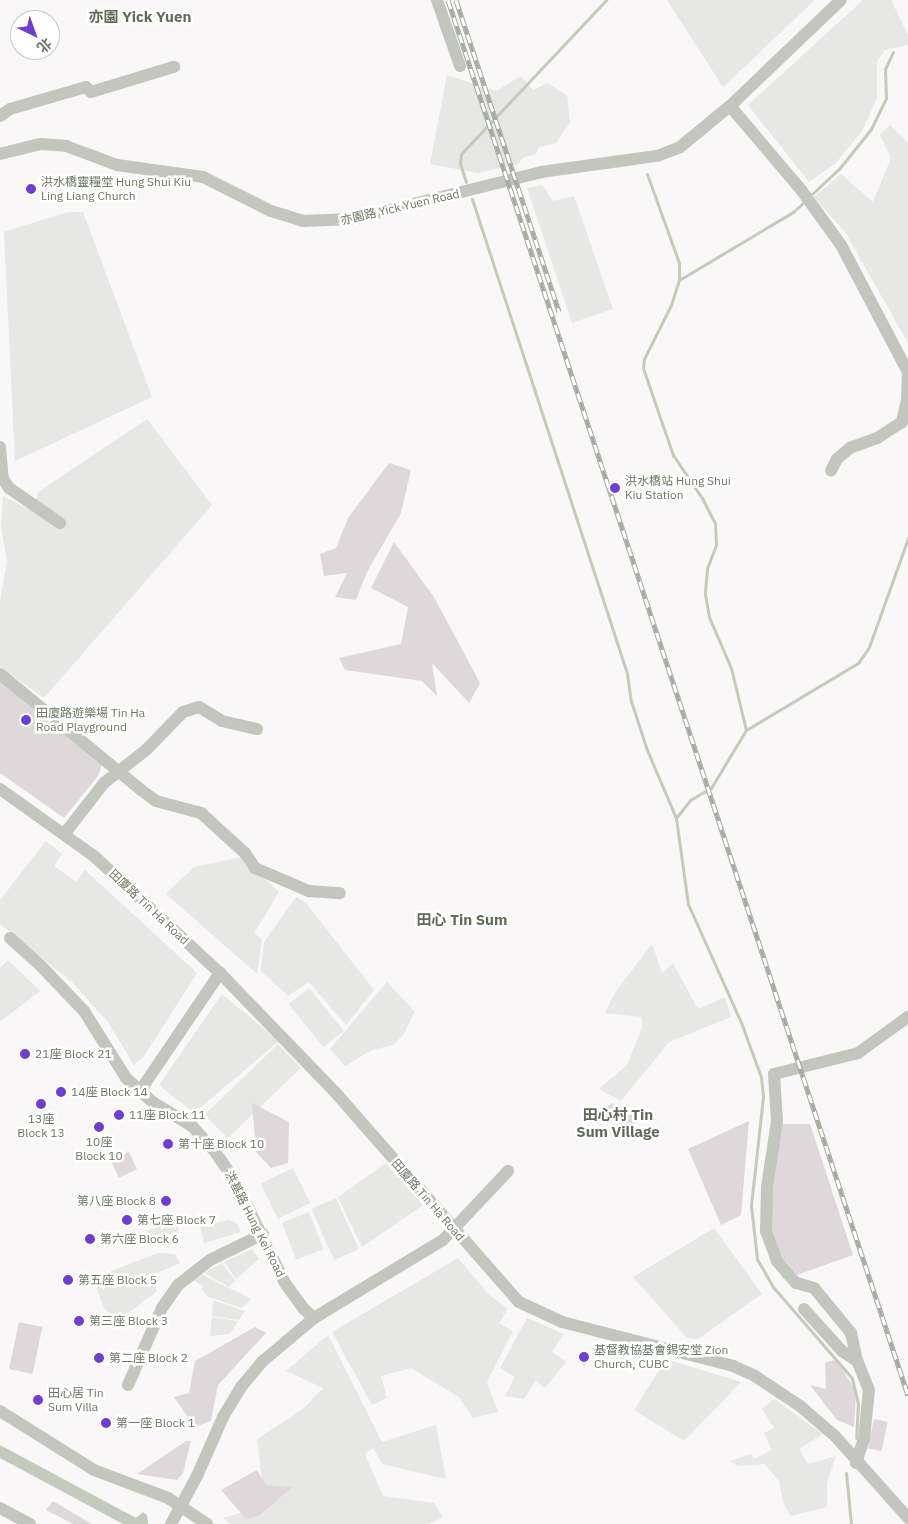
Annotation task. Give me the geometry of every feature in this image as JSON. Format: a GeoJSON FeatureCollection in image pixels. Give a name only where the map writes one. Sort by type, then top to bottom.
{"type":"FeatureCollection","features":[{"type":"Feature","properties":{"kind":"street"},"geometry":{"type":"LineString","coordinates":[[437,0],[460,66]]}},
{"type":"Feature","properties":{"kind":"street","name":"亦園路 Yick Yuen Road"},"geometry":{"type":"LineString","coordinates":[[0,152],[40,144],[66,146],[117,165],[194,174],[290,218],[332,222],[541,172],[657,156],[680,147],[730,106],[841,0]]}},
{"type":"Feature","properties":{"kind":"street"},"geometry":{"type":"LineString","coordinates":[[0,116],[10,109],[86,87],[91,92],[174,67]]}},
{"type":"Feature","properties":{"kind":"street"},"geometry":{"type":"LineString","coordinates":[[730,106],[802,191],[841,245],[908,372],[907,400],[902,422],[877,438],[850,448],[837,459],[832,471]]}},
{"type":"Feature","properties":{"kind":"street"},"geometry":{"type":"LineString","coordinates":[[0,447],[3,479],[9,488],[60,523]]}},
{"type":"Feature","properties":{"kind":"street"},"geometry":{"type":"LineString","coordinates":[[0,674],[119,773],[156,801],[201,813],[245,853],[255,868],[309,892],[340,893]]}},
{"type":"Feature","properties":{"kind":"street"},"geometry":{"type":"LineString","coordinates":[[65,833],[104,783],[119,773],[183,712],[199,707],[222,721],[257,729]]}},
{"type":"Feature","properties":{"kind":"street","name":"田廈路 Tin Ha Road"},"geometry":{"type":"LineString","coordinates":[[0,789],[65,833],[151,906],[220,973],[335,1092],[511,1296],[533,1311],[562,1322],[741,1370],[778,1390],[835,1436],[853,1459],[908,1518]]}},
{"type":"Feature","properties":{"kind":"street","name":"洪基路 Hung Kei Road"},"geometry":{"type":"LineString","coordinates":[[10,938],[65,989],[84,1011],[126,1078],[140,1091],[192,1126],[213,1148],[234,1179],[263,1234],[285,1283],[314,1318]]}},
{"type":"Feature","properties":{"kind":"street"},"geometry":{"type":"LineString","coordinates":[[140,1091],[220,973]]}},
{"type":"Feature","properties":{"kind":"street"},"geometry":{"type":"LineString","coordinates":[[853,1459],[869,1405],[869,1390],[856,1361],[851,1333],[814,1288],[796,1283],[776,1261],[766,1232],[767,1187],[777,1121],[774,1074],[858,1053],[908,1016]]}},
{"type":"Feature","properties":{"kind":"street"},"geometry":{"type":"LineString","coordinates":[[172,1523],[182,1505],[213,1434],[241,1387],[264,1361],[314,1318],[443,1240],[508,1171]]}},
{"type":"Feature","properties":{"kind":"street"},"geometry":{"type":"LineString","coordinates":[[128,1386],[162,1308],[178,1286],[210,1260],[263,1234]]}},
{"type":"Feature","properties":{"kind":"street"},"geometry":{"type":"LineString","coordinates":[[804,1308],[842,1351],[856,1361]]}},
{"type":"Feature","properties":{"kind":"street"},"geometry":{"type":"LineString","coordinates":[[0,1411],[94,1470],[182,1505],[207,1524]]}},
{"type":"Feature","properties":{"kind":"street"},"geometry":{"type":"LineString","coordinates":[[0,1508],[30,1524]]}},
{"type":"Feature","properties":{"kind":"shaded area"},"geometry":{"type":"Polygon","coordinates":[[[667,0],[815,0],[723,87],[667,0]]]}},
{"type":"Feature","properties":{"kind":"shaded area"},"geometry":{"type":"Polygon","coordinates":[[[863,0],[891,0],[908,35],[908,45],[885,50],[877,61],[877,98],[862,131],[836,163],[809,182],[748,105],[863,0]]]}},
{"type":"Feature","properties":{"kind":"shaded area"},"geometry":{"type":"Polygon","coordinates":[[[447,75],[496,91],[521,76],[533,90],[547,83],[567,95],[570,122],[556,143],[539,147],[536,154],[523,158],[518,164],[478,173],[430,164],[447,75]]]}},
{"type":"Feature","properties":{"kind":"shaded area"},"geometry":{"type":"Polygon","coordinates":[[[890,125],[908,143],[908,343],[845,232],[814,197],[841,174],[873,202],[891,158],[880,135],[890,125]]]}},
{"type":"Feature","properties":{"kind":"shaded area"},"geometry":{"type":"Polygon","coordinates":[[[542,185],[553,201],[574,196],[613,309],[572,323],[527,188],[542,185]]]}},
{"type":"Feature","properties":{"kind":"shaded area"},"geometry":{"type":"Polygon","coordinates":[[[68,212],[83,212],[152,397],[15,461],[4,232],[68,212]]]}},
{"type":"Feature","properties":{"kind":"shaded area"},"geometry":{"type":"Polygon","coordinates":[[[147,419],[212,505],[44,698],[0,667],[0,601],[7,562],[1,526],[3,496],[33,511],[38,492],[147,419]]]}},
{"type":"Feature","properties":{"kind":"shaded area"},"geometry":{"type":"Polygon","coordinates":[[[389,463],[411,470],[401,513],[367,572],[356,600],[335,597],[347,573],[324,576],[320,554],[336,548],[348,518],[389,463]]]}},
{"type":"Feature","properties":{"kind":"shaded area"},"geometry":{"type":"Polygon","coordinates":[[[394,542],[434,597],[480,683],[469,703],[432,663],[437,696],[422,681],[345,670],[339,658],[401,644],[408,607],[371,588],[394,542]]]}},
{"type":"Feature","properties":{"kind":"shaded area","name":"田廈路遊樂場 Tin Ha Road Playground"},"geometry":{"type":"Polygon","coordinates":[[[0,678],[103,762],[98,776],[64,818],[0,773],[0,678]]]}},
{"type":"Feature","properties":{"kind":"shaded area"},"geometry":{"type":"Polygon","coordinates":[[[46,841],[62,854],[54,866],[76,882],[85,870],[197,973],[144,1056],[134,1065],[108,1022],[73,983],[0,924],[0,900],[46,841]]]}},
{"type":"Feature","properties":{"kind":"shaded area"},"geometry":{"type":"Polygon","coordinates":[[[242,857],[279,892],[254,933],[262,940],[257,974],[166,894],[194,867],[242,857]]]}},
{"type":"Feature","properties":{"kind":"shaded area"},"geometry":{"type":"Polygon","coordinates":[[[296,897],[306,903],[374,990],[346,1025],[309,982],[288,996],[261,971],[264,942],[296,897]]]}},
{"type":"Feature","properties":{"kind":"shaded area"},"geometry":{"type":"Polygon","coordinates":[[[652,944],[662,973],[673,963],[698,1009],[725,997],[731,1017],[669,1042],[621,1101],[599,1089],[627,1065],[642,1028],[642,1017],[605,1013],[616,991],[652,944]]]}},
{"type":"Feature","properties":{"kind":"shaded area"},"geometry":{"type":"Polygon","coordinates":[[[8,960],[40,991],[0,1022],[0,968],[8,960]]]}},
{"type":"Feature","properties":{"kind":"shaded area"},"geometry":{"type":"Polygon","coordinates":[[[387,982],[415,1012],[403,1035],[393,1045],[372,1050],[345,1066],[330,1049],[387,982]]]}},
{"type":"Feature","properties":{"kind":"shaded area"},"geometry":{"type":"Polygon","coordinates":[[[309,988],[344,1031],[323,1047],[289,1004],[309,988]]]}},
{"type":"Feature","properties":{"kind":"shaded area"},"geometry":{"type":"Polygon","coordinates":[[[222,994],[279,1041],[194,1113],[159,1085],[222,994]]]}},
{"type":"Feature","properties":{"kind":"shaded area"},"geometry":{"type":"Polygon","coordinates":[[[278,1044],[301,1068],[228,1139],[205,1115],[278,1044]]]}},
{"type":"Feature","properties":{"kind":"shaded area"},"geometry":{"type":"Polygon","coordinates":[[[252,1103],[289,1122],[288,1163],[271,1168],[256,1152],[252,1103]]]}},
{"type":"Feature","properties":{"kind":"shaded area"},"geometry":{"type":"Polygon","coordinates":[[[612,1103],[633,1113],[647,1114],[624,1133],[604,1110],[612,1103]]]}},
{"type":"Feature","properties":{"kind":"shaded area"},"geometry":{"type":"Polygon","coordinates":[[[749,1121],[741,1215],[721,1225],[688,1149],[749,1121]]]}},
{"type":"Feature","properties":{"kind":"shaded area"},"geometry":{"type":"Polygon","coordinates":[[[781,1124],[810,1124],[853,1255],[797,1275],[782,1258],[772,1230],[772,1187],[781,1124]]]}},
{"type":"Feature","properties":{"kind":"shaded area"},"geometry":{"type":"Polygon","coordinates":[[[129,1152],[137,1169],[119,1178],[111,1160],[129,1152]]]}},
{"type":"Feature","properties":{"kind":"shaded area"},"geometry":{"type":"Polygon","coordinates":[[[386,1163],[423,1205],[362,1247],[338,1197],[386,1163]]]}},
{"type":"Feature","properties":{"kind":"shaded area"},"geometry":{"type":"Polygon","coordinates":[[[293,1168],[310,1203],[278,1219],[261,1184],[293,1168]]]}},
{"type":"Feature","properties":{"kind":"shaded area"},"geometry":{"type":"Polygon","coordinates":[[[336,1198],[359,1249],[334,1260],[311,1209],[336,1198]]]}},
{"type":"Feature","properties":{"kind":"shaded area"},"geometry":{"type":"Polygon","coordinates":[[[309,1212],[323,1249],[296,1260],[282,1222],[309,1212]]]}},
{"type":"Feature","properties":{"kind":"shaded area"},"geometry":{"type":"Polygon","coordinates":[[[229,1220],[237,1224],[241,1232],[204,1243],[200,1226],[229,1220]]]}},
{"type":"Feature","properties":{"kind":"shaded area"},"geometry":{"type":"Polygon","coordinates":[[[177,1223],[179,1231],[134,1244],[133,1238],[151,1229],[177,1223]]]}},
{"type":"Feature","properties":{"kind":"shaded area"},"geometry":{"type":"Polygon","coordinates":[[[714,1228],[762,1294],[698,1339],[687,1338],[633,1277],[714,1228]]]}},
{"type":"Feature","properties":{"kind":"shaded area"},"geometry":{"type":"Polygon","coordinates":[[[252,1249],[259,1259],[236,1279],[224,1262],[252,1249]]]}},
{"type":"Feature","properties":{"kind":"shaded area"},"geometry":{"type":"Polygon","coordinates":[[[158,1253],[175,1254],[180,1263],[149,1277],[157,1291],[117,1322],[103,1306],[93,1278],[158,1253]]]}},
{"type":"Feature","properties":{"kind":"shaded area"},"geometry":{"type":"Polygon","coordinates":[[[458,1258],[488,1294],[508,1309],[499,1323],[513,1331],[487,1382],[498,1412],[473,1418],[459,1397],[411,1368],[381,1376],[387,1398],[372,1405],[332,1332],[458,1258]]]}},
{"type":"Feature","properties":{"kind":"shaded area"},"geometry":{"type":"Polygon","coordinates":[[[222,1263],[235,1280],[229,1287],[204,1273],[222,1263]]]}},
{"type":"Feature","properties":{"kind":"shaded area"},"geometry":{"type":"Polygon","coordinates":[[[201,1274],[251,1299],[242,1308],[208,1297],[201,1289],[203,1286],[193,1280],[201,1274]]]}},
{"type":"Feature","properties":{"kind":"shaded area"},"geometry":{"type":"Polygon","coordinates":[[[213,1300],[245,1311],[239,1320],[212,1316],[213,1300]]]}},
{"type":"Feature","properties":{"kind":"shaded area"},"geometry":{"type":"Polygon","coordinates":[[[212,1317],[238,1321],[230,1334],[210,1336],[212,1317]]]}},
{"type":"Feature","properties":{"kind":"shaded area"},"geometry":{"type":"Polygon","coordinates":[[[527,1318],[564,1334],[552,1352],[566,1362],[545,1388],[536,1380],[524,1399],[505,1396],[515,1377],[500,1368],[527,1318]]]}},
{"type":"Feature","properties":{"kind":"shaded area"},"geometry":{"type":"Polygon","coordinates":[[[19,1322],[42,1327],[32,1374],[9,1369],[19,1322]]]}},
{"type":"Feature","properties":{"kind":"shaded area"},"geometry":{"type":"Polygon","coordinates":[[[255,1327],[266,1333],[218,1385],[211,1421],[195,1427],[174,1397],[189,1393],[195,1361],[255,1327]]]}},
{"type":"Feature","properties":{"kind":"shaded area"},"geometry":{"type":"Polygon","coordinates":[[[328,1335],[382,1442],[436,1425],[446,1479],[382,1464],[373,1448],[365,1454],[383,1496],[434,1503],[443,1517],[429,1524],[230,1524],[223,1518],[265,1506],[257,1439],[303,1409],[323,1388],[286,1371],[328,1335]]]}},
{"type":"Feature","properties":{"kind":"shaded area"},"geometry":{"type":"Polygon","coordinates":[[[666,1359],[741,1382],[684,1441],[634,1410],[666,1359]]]}},
{"type":"Feature","properties":{"kind":"shaded area"},"geometry":{"type":"Polygon","coordinates":[[[836,1360],[856,1391],[854,1427],[837,1420],[810,1385],[826,1389],[825,1362],[836,1360]]]}},
{"type":"Feature","properties":{"kind":"shaded area"},"geometry":{"type":"Polygon","coordinates":[[[774,1399],[823,1434],[799,1449],[808,1464],[836,1456],[827,1483],[827,1507],[790,1516],[783,1502],[779,1481],[765,1464],[737,1466],[730,1461],[751,1454],[754,1459],[772,1450],[764,1433],[774,1428],[762,1409],[774,1399]]]}},
{"type":"Feature","properties":{"kind":"shaded area"},"geometry":{"type":"Polygon","coordinates":[[[874,1419],[888,1422],[881,1451],[868,1448],[874,1419]]]}},
{"type":"Feature","properties":{"kind":"shaded area"},"geometry":{"type":"Polygon","coordinates":[[[186,1441],[191,1441],[183,1473],[177,1480],[137,1474],[186,1441]]]}},
{"type":"Feature","properties":{"kind":"shaded area"},"geometry":{"type":"Polygon","coordinates":[[[0,1445],[136,1518],[143,1512],[147,1515],[148,1524],[123,1524],[0,1458],[0,1445]]]}},
{"type":"Feature","properties":{"kind":"shaded area"},"geometry":{"type":"Polygon","coordinates":[[[257,1470],[266,1485],[292,1487],[259,1516],[246,1519],[221,1490],[257,1470]]]}},
{"type":"Feature","properties":{"kind":"shaded area"},"geometry":{"type":"Polygon","coordinates":[[[53,1501],[92,1524],[73,1524],[46,1510],[53,1501]]]}},
{"type":"Feature","properties":{"kind":"waterway"},"geometry":{"type":"LineString","coordinates":[[466,182],[460,164],[461,154],[606,0]]}},
{"type":"Feature","properties":{"kind":"waterway"},"geometry":{"type":"LineString","coordinates":[[812,194],[839,169],[871,129],[886,98],[885,69],[893,52]]}},
{"type":"Feature","properties":{"kind":"waterway"},"geometry":{"type":"LineString","coordinates":[[647,174],[679,263],[679,280],[671,305],[644,359],[643,368],[673,455],[702,498],[715,524],[716,545],[707,569],[705,594],[709,617],[731,668],[746,730]]}},
{"type":"Feature","properties":{"kind":"waterway"},"geometry":{"type":"LineString","coordinates":[[472,199],[627,674],[631,701],[647,750],[676,818],[688,904],[742,1025],[761,1077],[763,1097],[751,1206],[757,1259],[774,1288],[852,1378],[858,1403],[856,1438]]}},
{"type":"Feature","properties":{"kind":"waterway"},"geometry":{"type":"LineString","coordinates":[[679,280],[793,212],[804,202]]}},
{"type":"Feature","properties":{"kind":"waterway"},"geometry":{"type":"LineString","coordinates":[[676,818],[690,800],[711,788],[746,730],[858,663],[869,647],[908,538]]}},
{"type":"Feature","properties":{"kind":"waterway"},"geometry":{"type":"LineString","coordinates":[[846,1473],[851,1524]]}},
{"type":"Feature","properties":{"kind":"railway"},"geometry":{"type":"LineString","coordinates":[[448,0],[908,1395]]}},
{"type":"Feature","properties":{"kind":"railway"},"geometry":{"type":"LineString","coordinates":[[456,0],[559,311]]}},
{"type":"Feature","properties":{"kind":"place","name":"洪水橋靈糧堂 Hung Shui Kiu Ling Liang Church"},"geometry":{"type":"Point","coordinates":[31,189]}},
{"type":"Feature","properties":{"kind":"place","name":"洪水橋站 Hung Shui Kiu Station"},"geometry":{"type":"Point","coordinates":[615,488]}},
{"type":"Feature","properties":{"kind":"place","name":"田廈路遊樂場 Tin Ha Road Playground"},"geometry":{"type":"Point","coordinates":[26,720]}},
{"type":"Feature","properties":{"kind":"place","name":"21座 Block 21"},"geometry":{"type":"Point","coordinates":[25,1054]}},
{"type":"Feature","properties":{"kind":"place","name":"14座 Block 14"},"geometry":{"type":"Point","coordinates":[61,1092]}},
{"type":"Feature","properties":{"kind":"place","name":"13座 Block 13"},"geometry":{"type":"Point","coordinates":[41,1104]}},
{"type":"Feature","properties":{"kind":"place","name":"11座 Block 11"},"geometry":{"type":"Point","coordinates":[119,1115]}},
{"type":"Feature","properties":{"kind":"place","name":"10座 Block 10"},"geometry":{"type":"Point","coordinates":[99,1127]}},
{"type":"Feature","properties":{"kind":"place","name":"第十座 Block 10"},"geometry":{"type":"Point","coordinates":[168,1144]}},
{"type":"Feature","properties":{"kind":"place","name":"第八座 Block 8"},"geometry":{"type":"Point","coordinates":[166,1201]}},
{"type":"Feature","properties":{"kind":"place","name":"第七座 Block 7"},"geometry":{"type":"Point","coordinates":[127,1220]}},
{"type":"Feature","properties":{"kind":"place","name":"第六座 Block 6"},"geometry":{"type":"Point","coordinates":[90,1239]}},
{"type":"Feature","properties":{"kind":"place","name":"第五座 Block 5"},"geometry":{"type":"Point","coordinates":[68,1280]}},
{"type":"Feature","properties":{"kind":"place","name":"第三座 Block 3"},"geometry":{"type":"Point","coordinates":[79,1321]}},
{"type":"Feature","properties":{"kind":"place","name":"基督教協基會錫安堂 Zion Church, CUBC"},"geometry":{"type":"Point","coordinates":[584,1357]}},
{"type":"Feature","properties":{"kind":"place","name":"第二座 Block 2"},"geometry":{"type":"Point","coordinates":[99,1358]}},
{"type":"Feature","properties":{"kind":"place","name":"田心居 Tin Sum Villa"},"geometry":{"type":"Point","coordinates":[38,1400]}},
{"type":"Feature","properties":{"kind":"place","name":"第一座 Block 1"},"geometry":{"type":"Point","coordinates":[106,1423]}},
{"type":"Feature","properties":{"kind":"district","name":"亦園 Yick Yuen"},"geometry":{"type":"Point","coordinates":[140,17]}},
{"type":"Feature","properties":{"kind":"district","name":"田心 Tin Sum"},"geometry":{"type":"Point","coordinates":[462,920]}},
{"type":"Feature","properties":{"kind":"district","name":"田心村 Tin Sum Village"},"geometry":{"type":"Point","coordinates":[618,1122]}}]}
